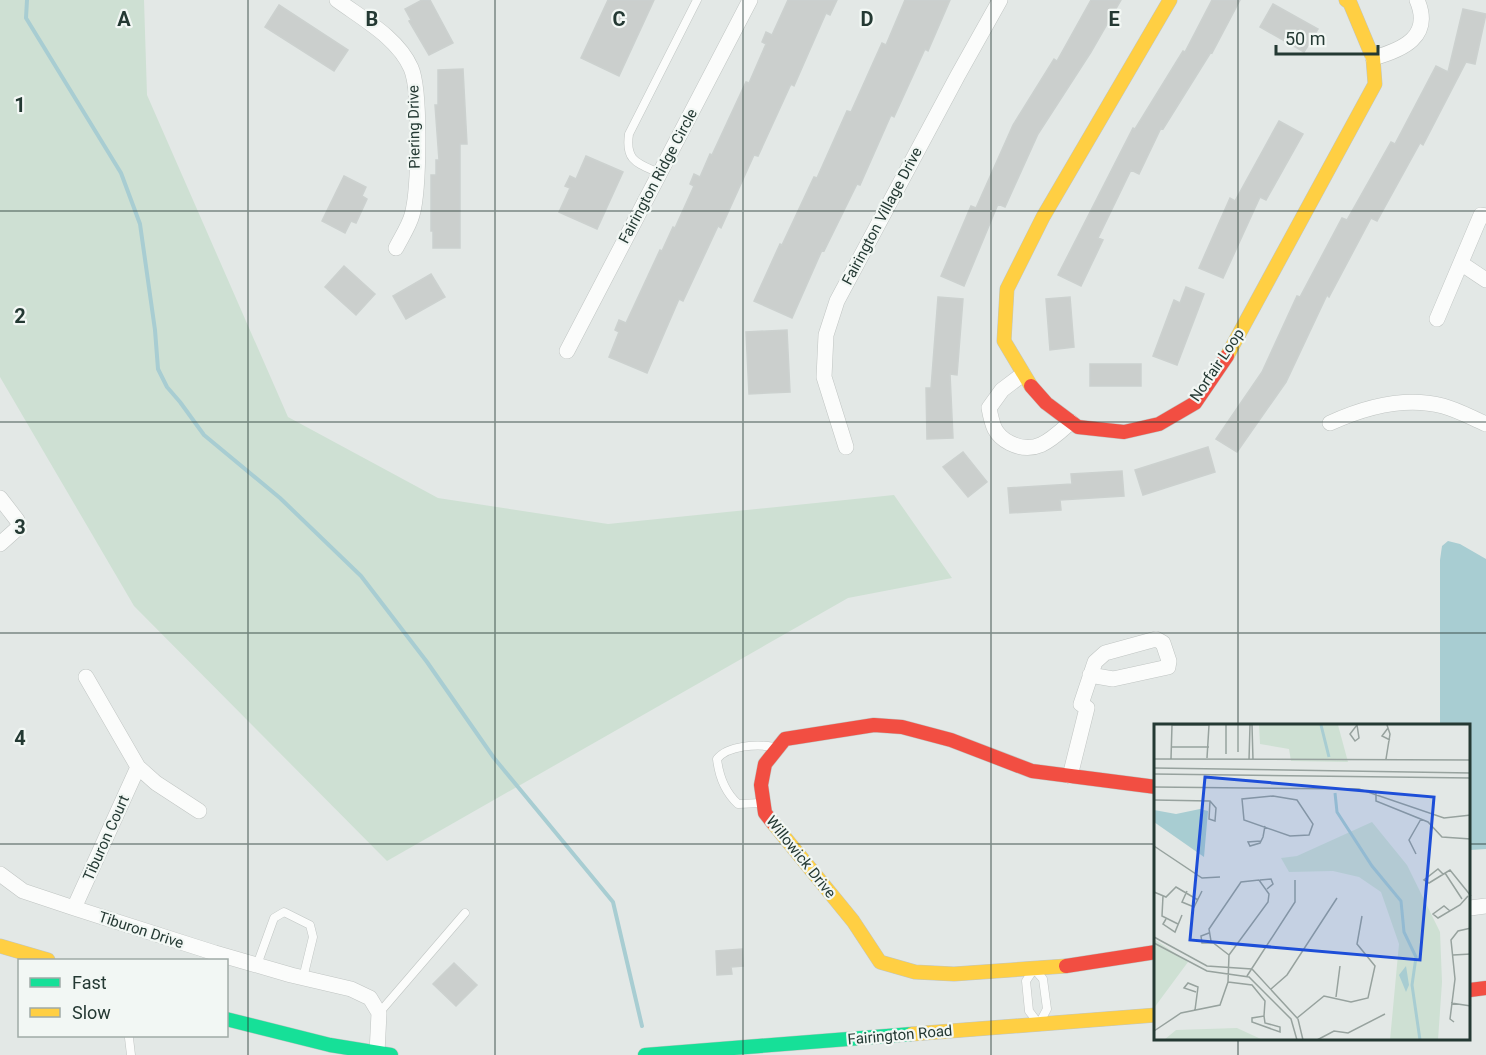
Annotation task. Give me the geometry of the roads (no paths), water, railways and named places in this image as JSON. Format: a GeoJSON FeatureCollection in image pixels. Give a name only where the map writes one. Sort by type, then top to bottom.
{"type":"FeatureCollection","features":[{"type":"Feature","properties":{"kind":"street","name":"Piering Drive"},"geometry":{"type":"LineString","coordinates":[[337,0],[386,36],[402,54],[411,69],[416,90],[418,119],[412,215],[396,248]]}},
{"type":"Feature","properties":{"kind":"street","name":"Fairington Ridge Circle"},"geometry":{"type":"LineString","coordinates":[[567,351],[750,0]]}},
{"type":"Feature","properties":{"kind":"street","name":"Fairington Village Drive"},"geometry":{"type":"LineString","coordinates":[[846,447],[824,377],[826,335],[837,301],[915,153],[1000,0]]}},
{"type":"Feature","properties":{"kind":"street","name":"Norfair Loop"},"geometry":{"type":"LineString","coordinates":[[1170,0],[1043,217],[1007,289],[1004,340],[1027,381],[1046,403],[1078,428],[1124,432],[1159,424],[1195,403],[1234,345],[1376,84],[1373,58],[1350,3],[1346,0]]}},
{"type":"Feature","properties":{"kind":"street"},"geometry":{"type":"LineString","coordinates":[[1373,58],[1407,45],[1418,33],[1421,21],[1417,0]]}},
{"type":"Feature","properties":{"kind":"street"},"geometry":{"type":"LineString","coordinates":[[1437,320],[1481,215],[1486,216]]}},
{"type":"Feature","properties":{"kind":"street"},"geometry":{"type":"LineString","coordinates":[[1462,264],[1486,280]]}},
{"type":"Feature","properties":{"kind":"street"},"geometry":{"type":"LineString","coordinates":[[1023,374],[1002,390],[989,408],[993,426],[1000,438],[1019,448],[1032,448],[1053,439],[1071,422]]}},
{"type":"Feature","properties":{"kind":"street"},"geometry":{"type":"LineString","coordinates":[[1330,423],[1366,409],[1405,403],[1444,406],[1486,424]]}},
{"type":"Feature","properties":{"kind":"street"},"geometry":{"type":"LineString","coordinates":[[0,498],[17,520],[19,527],[0,544]]}},
{"type":"Feature","properties":{"kind":"street"},"geometry":{"type":"LineString","coordinates":[[1070,776],[1087,708],[1081,704],[1090,675],[1095,662],[1105,653],[1156,639],[1163,643],[1169,661],[1168,668],[1113,679],[1090,675]]}},
{"type":"Feature","properties":{"kind":"street"},"geometry":{"type":"LineString","coordinates":[[86,677],[138,767],[156,783],[200,811]]}},
{"type":"Feature","properties":{"kind":"street"},"geometry":{"type":"LineString","coordinates":[[778,747],[785,739],[810,734],[874,725],[902,727],[951,740],[1032,771],[1154,787]]}},
{"type":"Feature","properties":{"kind":"street","name":"Willowick Drive"},"geometry":{"type":"LineString","coordinates":[[778,747],[765,764],[761,785],[765,813],[853,921],[880,962],[915,972],[954,974],[1066,966],[1154,951]]}},
{"type":"Feature","properties":{"kind":"street","name":"Tiburon Court"},"geometry":{"type":"LineString","coordinates":[[74,908],[138,767]]}},
{"type":"Feature","properties":{"kind":"street","name":"Tiburon Drive"},"geometry":{"type":"LineString","coordinates":[[0,874],[23,891],[74,908],[257,965],[351,989],[370,998],[379,1013]]}},
{"type":"Feature","properties":{"kind":"street"},"geometry":{"type":"LineString","coordinates":[[1471,908],[1486,906]]}},
{"type":"Feature","properties":{"kind":"street"},"geometry":{"type":"LineString","coordinates":[[0,946],[45,959]]}},
{"type":"Feature","properties":{"kind":"street"},"geometry":{"type":"LineString","coordinates":[[1471,990],[1486,988]]}},
{"type":"Feature","properties":{"kind":"street"},"geometry":{"type":"LineString","coordinates":[[228,1020],[330,1045],[384,1054],[379,1013]]}},
{"type":"Feature","properties":{"kind":"street","name":"Fairington Road"},"geometry":{"type":"LineString","coordinates":[[645,1055],[1154,1015]]}},
{"type":"Feature","properties":{"kind":"lane"},"geometry":{"type":"LineString","coordinates":[[660,173],[631,158],[627,147],[629,134],[697,0]]}},
{"type":"Feature","properties":{"kind":"lane"},"geometry":{"type":"LineString","coordinates":[[764,803],[738,804],[730,796],[718,768],[717,759],[721,754],[746,746],[778,747]]}},
{"type":"Feature","properties":{"kind":"lane"},"geometry":{"type":"LineString","coordinates":[[257,965],[274,918],[284,912],[310,925],[313,937],[303,978]]}},
{"type":"Feature","properties":{"kind":"lane"},"geometry":{"type":"LineString","coordinates":[[379,1013],[465,914]]}},
{"type":"Feature","properties":{"kind":"lane"},"geometry":{"type":"LineString","coordinates":[[1034,969],[1043,979],[1047,1009],[1039,1024],[1029,1011],[1026,981],[1034,969]]}},
{"type":"Feature","properties":{"kind":"lane"},"geometry":{"type":"LineString","coordinates":[[129,1038],[131,1055]]}},
{"type":"Feature","properties":{"kind":"water"},"geometry":{"type":"Polygon","coordinates":[[[1448,541],[1460,544],[1486,559],[1486,849],[1471,850],[1471,724],[1440,724],[1440,560],[1442,546],[1448,541]]]}},
{"type":"Feature","properties":{"kind":"waterway"},"geometry":{"type":"LineString","coordinates":[[27,0],[26,18],[121,173],[140,224],[155,330],[158,369],[167,387],[204,435],[280,498],[361,576],[427,662],[494,758],[613,902],[642,1026]]}}]}
